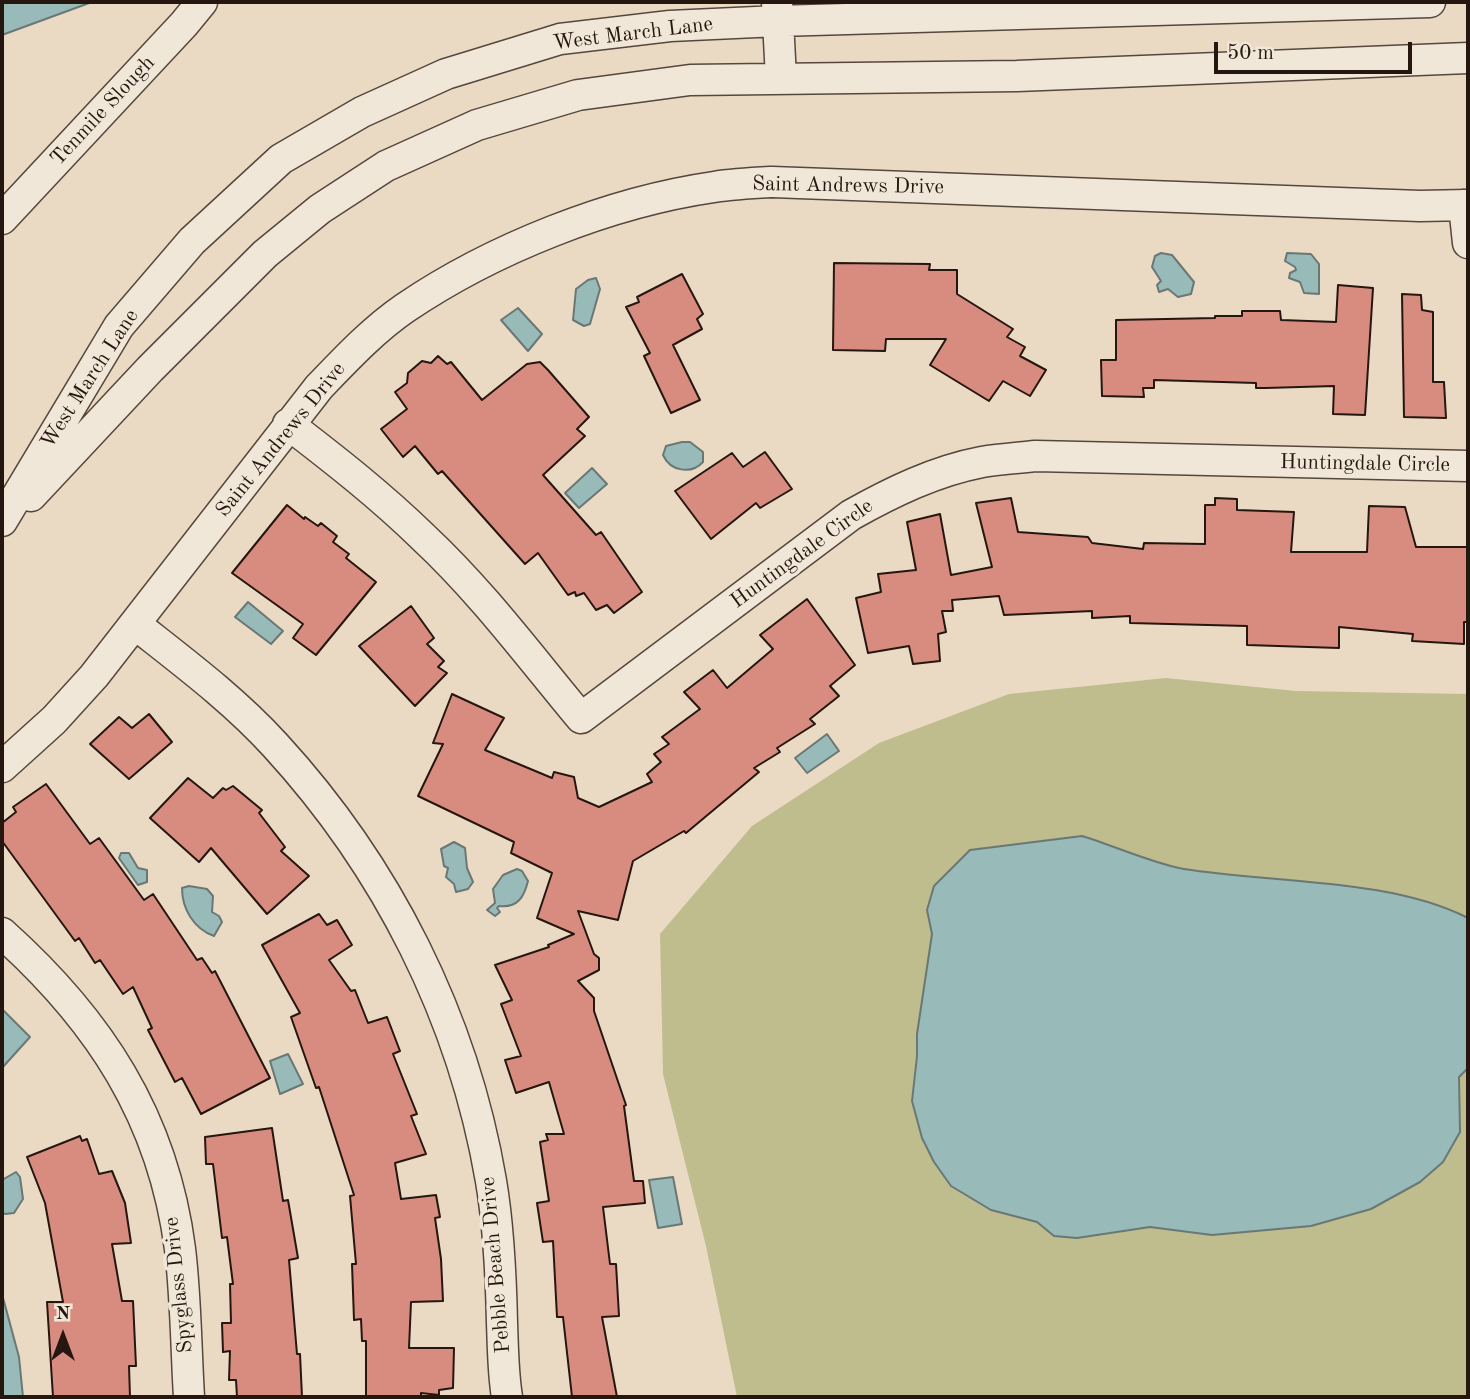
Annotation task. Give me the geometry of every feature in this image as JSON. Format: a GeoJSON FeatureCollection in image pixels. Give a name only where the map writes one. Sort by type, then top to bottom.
{"type":"FeatureCollection","features":[{"type":"Feature","properties":{"kind":"street","name":"Tenmile Slough"},"geometry":{"type":"LineString","coordinates":[[2,219],[202,2]]}},
{"type":"Feature","properties":{"kind":"street","name":"West March Lane"},"geometry":{"type":"LineString","coordinates":[[2,521],[119,326],[192,241],[281,159],[362,112],[446,74],[560,39],[777,11],[1430,2]]}},
{"type":"Feature","properties":{"kind":"street"},"geometry":{"type":"LineString","coordinates":[[777,11],[781,78]]}},
{"type":"Feature","properties":{"kind":"street","name":"West March Lane"},"geometry":{"type":"LineString","coordinates":[[2,527],[150,369],[265,254],[320,209],[386,166],[477,125],[578,95],[690,80],[1017,76],[1468,58]]}},
{"type":"Feature","properties":{"kind":"street","name":"Saint Andrews Drive"},"geometry":{"type":"LineString","coordinates":[[2,767],[54,720],[94,676],[319,387],[362,344],[404,310],[462,273],[515,247],[651,199],[715,187],[772,182],[1420,206],[1466,205]]}},
{"type":"Feature","properties":{"kind":"street"},"geometry":{"type":"LineString","coordinates":[[1466,205],[1468,243]]}},
{"type":"Feature","properties":{"kind":"street","name":"Huntingdale Circle"},"geometry":{"type":"LineString","coordinates":[[288,424],[364,483],[425,538],[479,595],[581,718],[851,514],[894,491],[937,474],[981,462],[1036,456],[1468,466]]}},
{"type":"Feature","properties":{"kind":"street","name":"Pebble Beach Drive"},"geometry":{"type":"LineString","coordinates":[[135,624],[219,690],[274,744],[322,798],[367,860],[425,966],[456,1041],[476,1111],[491,1181],[500,1250],[507,1397]]}},
{"type":"Feature","properties":{"kind":"street","name":"Spyglass Drive"},"geometry":{"type":"LineString","coordinates":[[2,933],[63,992],[99,1037],[129,1088],[153,1140],[169,1193],[180,1249],[189,1397]]}},
{"type":"Feature","properties":{"kind":"shaded area"},"geometry":{"type":"Polygon","coordinates":[[[1166,678],[1296,691],[1468,694],[1468,1397],[737,1397],[706,1246],[663,1074],[660,934],[752,826],[879,743],[1009,694],[1166,678]]]}},
{"type":"Feature","properties":{"kind":"water"},"geometry":{"type":"Polygon","coordinates":[[[2,2],[92,2],[2,35],[2,2]]]}},
{"type":"Feature","properties":{"kind":"water"},"geometry":{"type":"Polygon","coordinates":[[[1161,253],[1172,255],[1194,282],[1191,294],[1178,297],[1168,289],[1159,292],[1157,285],[1161,281],[1152,267],[1155,256],[1161,253]]]}},
{"type":"Feature","properties":{"kind":"water"},"geometry":{"type":"Polygon","coordinates":[[[1287,253],[1311,254],[1319,264],[1319,294],[1304,293],[1300,282],[1289,278],[1290,273],[1296,270],[1285,261],[1287,253]]]}},
{"type":"Feature","properties":{"kind":"water"},"geometry":{"type":"Polygon","coordinates":[[[596,278],[600,289],[590,324],[584,326],[573,320],[576,289],[588,280],[596,278]]]}},
{"type":"Feature","properties":{"kind":"water"},"geometry":{"type":"Polygon","coordinates":[[[518,308],[542,334],[528,351],[501,320],[518,308]]]}},
{"type":"Feature","properties":{"kind":"water"},"geometry":{"type":"Polygon","coordinates":[[[690,442],[703,452],[703,462],[693,469],[676,468],[663,455],[666,446],[690,442]]]}},
{"type":"Feature","properties":{"kind":"water"},"geometry":{"type":"Polygon","coordinates":[[[592,468],[607,484],[579,508],[565,493],[592,468]]]}},
{"type":"Feature","properties":{"kind":"water"},"geometry":{"type":"Polygon","coordinates":[[[248,602],[283,631],[271,644],[235,617],[248,602]]]}},
{"type":"Feature","properties":{"kind":"water"},"geometry":{"type":"Polygon","coordinates":[[[827,734],[839,751],[807,773],[795,758],[827,734]]]}},
{"type":"Feature","properties":{"kind":"water"},"geometry":{"type":"Polygon","coordinates":[[[1082,836],[1172,867],[1403,895],[1468,918],[1468,1068],[1459,1077],[1460,1132],[1443,1162],[1420,1182],[1371,1209],[1311,1226],[1212,1235],[1150,1227],[1077,1238],[1054,1236],[1037,1222],[991,1210],[951,1186],[934,1162],[922,1138],[912,1101],[917,1034],[932,934],[927,910],[934,886],[970,850],[1082,836]]]}},
{"type":"Feature","properties":{"kind":"water"},"geometry":{"type":"Polygon","coordinates":[[[454,842],[465,848],[467,868],[473,882],[468,889],[456,892],[454,884],[446,877],[448,868],[444,866],[441,849],[454,842]]]}},
{"type":"Feature","properties":{"kind":"water"},"geometry":{"type":"Polygon","coordinates":[[[121,853],[129,853],[138,868],[147,870],[147,882],[138,885],[119,858],[121,853]]]}},
{"type":"Feature","properties":{"kind":"water"},"geometry":{"type":"Polygon","coordinates":[[[517,869],[522,871],[528,881],[524,892],[515,903],[499,906],[497,908],[500,912],[495,916],[487,910],[495,903],[493,889],[503,875],[517,869]]]}},
{"type":"Feature","properties":{"kind":"water"},"geometry":{"type":"Polygon","coordinates":[[[189,886],[207,889],[213,896],[212,912],[219,916],[222,922],[214,936],[201,929],[187,911],[182,888],[189,886]]]}},
{"type":"Feature","properties":{"kind":"water"},"geometry":{"type":"Polygon","coordinates":[[[2,1009],[30,1037],[2,1068],[2,1009]]]}},
{"type":"Feature","properties":{"kind":"water"},"geometry":{"type":"Polygon","coordinates":[[[288,1054],[303,1084],[280,1094],[270,1061],[288,1054]]]}},
{"type":"Feature","properties":{"kind":"water"},"geometry":{"type":"Polygon","coordinates":[[[16,1172],[20,1177],[23,1199],[14,1213],[5,1214],[2,1212],[2,1180],[16,1172]]]}},
{"type":"Feature","properties":{"kind":"water"},"geometry":{"type":"Polygon","coordinates":[[[673,1177],[682,1224],[658,1228],[649,1180],[673,1177]]]}},
{"type":"Feature","properties":{"kind":"water"},"geometry":{"type":"Polygon","coordinates":[[[2,1294],[19,1357],[23,1397],[2,1397],[2,1294]]]}},
{"type":"Feature","properties":{"kind":"building"},"geometry":{"type":"Polygon","coordinates":[[[834,263],[930,264],[929,270],[957,270],[957,294],[1013,329],[1007,337],[1025,347],[1020,356],[1046,370],[1030,396],[1003,381],[989,401],[930,365],[946,339],[886,339],[885,351],[833,350],[834,263]]]}},
{"type":"Feature","properties":{"kind":"building"},"geometry":{"type":"Polygon","coordinates":[[[682,274],[703,314],[697,319],[702,329],[673,345],[700,400],[671,413],[644,356],[650,353],[626,307],[639,302],[637,297],[682,274]]]}},
{"type":"Feature","properties":{"kind":"building"},"geometry":{"type":"Polygon","coordinates":[[[1338,285],[1373,288],[1365,415],[1333,414],[1334,386],[1256,388],[1256,383],[1154,380],[1154,388],[1143,388],[1144,397],[1102,396],[1101,360],[1116,360],[1116,320],[1215,318],[1242,316],[1242,311],[1280,311],[1281,320],[1336,322],[1338,285]]]}},
{"type":"Feature","properties":{"kind":"building"},"geometry":{"type":"Polygon","coordinates":[[[1402,294],[1421,295],[1422,310],[1433,312],[1433,382],[1444,382],[1446,418],[1404,417],[1402,294]]]}},
{"type":"Feature","properties":{"kind":"building"},"geometry":{"type":"Polygon","coordinates":[[[438,356],[447,364],[451,362],[482,400],[527,364],[540,362],[589,417],[577,429],[585,436],[543,475],[596,535],[601,532],[642,592],[614,613],[607,605],[596,610],[584,593],[576,596],[575,592],[568,595],[538,553],[525,564],[442,471],[438,474],[415,446],[403,457],[381,429],[407,409],[395,392],[407,383],[408,373],[422,361],[431,363],[438,356]]]}},
{"type":"Feature","properties":{"kind":"building"},"geometry":{"type":"Polygon","coordinates":[[[765,452],[792,489],[760,508],[756,503],[711,539],[675,491],[732,453],[743,467],[765,452]]]}},
{"type":"Feature","properties":{"kind":"building"},"geometry":{"type":"Polygon","coordinates":[[[1011,498],[1018,532],[1088,537],[1092,543],[1143,549],[1144,543],[1205,544],[1205,505],[1215,505],[1215,498],[1237,499],[1237,510],[1294,512],[1291,552],[1367,552],[1369,506],[1405,507],[1416,547],[1468,547],[1468,622],[1464,622],[1464,644],[1412,641],[1413,634],[1339,627],[1339,648],[1247,645],[1247,626],[1130,623],[1130,616],[1092,618],[1092,611],[1004,615],[999,596],[952,600],[953,611],[942,611],[946,632],[938,634],[940,661],[913,664],[909,646],[868,653],[856,598],[881,592],[878,574],[916,570],[907,522],[940,514],[951,575],[992,567],[976,503],[1011,498]]]}},
{"type":"Feature","properties":{"kind":"building"},"geometry":{"type":"Polygon","coordinates":[[[287,505],[304,519],[305,517],[318,526],[321,523],[337,536],[333,542],[349,554],[346,558],[376,582],[316,655],[293,638],[303,624],[232,573],[287,505]]]}},
{"type":"Feature","properties":{"kind":"building"},"geometry":{"type":"Polygon","coordinates":[[[807,599],[855,665],[830,686],[839,696],[810,719],[815,724],[777,748],[780,752],[754,768],[759,772],[686,833],[684,831],[633,861],[618,920],[578,911],[594,954],[599,958],[599,970],[578,981],[594,998],[594,1011],[626,1105],[634,1181],[643,1181],[645,1203],[603,1207],[610,1264],[616,1264],[619,1316],[602,1317],[617,1397],[572,1397],[563,1317],[557,1317],[553,1241],[543,1242],[537,1203],[549,1201],[540,1142],[548,1140],[546,1134],[564,1134],[549,1082],[516,1093],[505,1060],[521,1056],[501,1004],[512,1000],[495,965],[549,947],[548,945],[574,934],[537,918],[552,873],[511,853],[514,842],[418,796],[443,744],[433,743],[452,694],[504,718],[485,750],[552,778],[554,772],[574,777],[578,798],[599,807],[652,782],[647,774],[661,762],[654,754],[669,744],[662,737],[700,709],[684,692],[713,670],[727,688],[773,649],[760,635],[807,599]]]}},
{"type":"Feature","properties":{"kind":"building"},"geometry":{"type":"Polygon","coordinates":[[[411,606],[434,638],[427,644],[444,661],[438,667],[447,673],[415,706],[359,646],[411,606]]]}},
{"type":"Feature","properties":{"kind":"building"},"geometry":{"type":"Polygon","coordinates":[[[149,714],[172,742],[129,779],[90,744],[119,717],[132,728],[149,714]]]}},
{"type":"Feature","properties":{"kind":"building"},"geometry":{"type":"Polygon","coordinates":[[[188,778],[213,798],[223,788],[226,790],[233,786],[262,810],[259,813],[285,847],[281,851],[309,876],[267,914],[211,848],[199,862],[150,818],[188,778]]]}},
{"type":"Feature","properties":{"kind":"building"},"geometry":{"type":"Polygon","coordinates":[[[46,784],[90,844],[99,838],[144,900],[153,894],[197,960],[202,958],[212,973],[215,971],[270,1078],[201,1114],[182,1078],[175,1082],[148,1030],[152,1028],[133,987],[123,994],[100,960],[95,963],[79,938],[75,941],[2,841],[2,823],[16,812],[13,807],[46,784]]]}},
{"type":"Feature","properties":{"kind":"building"},"geometry":{"type":"Polygon","coordinates":[[[319,914],[327,925],[337,920],[352,945],[329,960],[351,991],[355,990],[368,1023],[387,1017],[400,1051],[393,1054],[417,1114],[411,1116],[426,1154],[395,1163],[401,1199],[436,1195],[440,1217],[435,1218],[443,1301],[411,1302],[409,1348],[454,1348],[453,1388],[439,1390],[439,1395],[421,1393],[421,1397],[366,1397],[366,1341],[362,1341],[361,1319],[354,1320],[352,1264],[356,1264],[350,1196],[354,1195],[319,1087],[316,1088],[291,1017],[300,1013],[262,945],[319,914]]]}},
{"type":"Feature","properties":{"kind":"building"},"geometry":{"type":"Polygon","coordinates":[[[272,1128],[283,1201],[288,1200],[298,1258],[289,1260],[302,1397],[237,1397],[236,1380],[229,1380],[230,1351],[223,1352],[222,1323],[231,1323],[230,1284],[233,1284],[227,1237],[222,1238],[213,1164],[206,1164],[205,1137],[272,1128]]]}},
{"type":"Feature","properties":{"kind":"building"},"geometry":{"type":"Polygon","coordinates":[[[80,1136],[82,1141],[87,1139],[99,1174],[112,1171],[125,1203],[131,1243],[112,1244],[122,1301],[133,1301],[136,1366],[129,1366],[130,1397],[53,1397],[47,1302],[63,1302],[45,1203],[27,1157],[80,1136]]]}}]}
